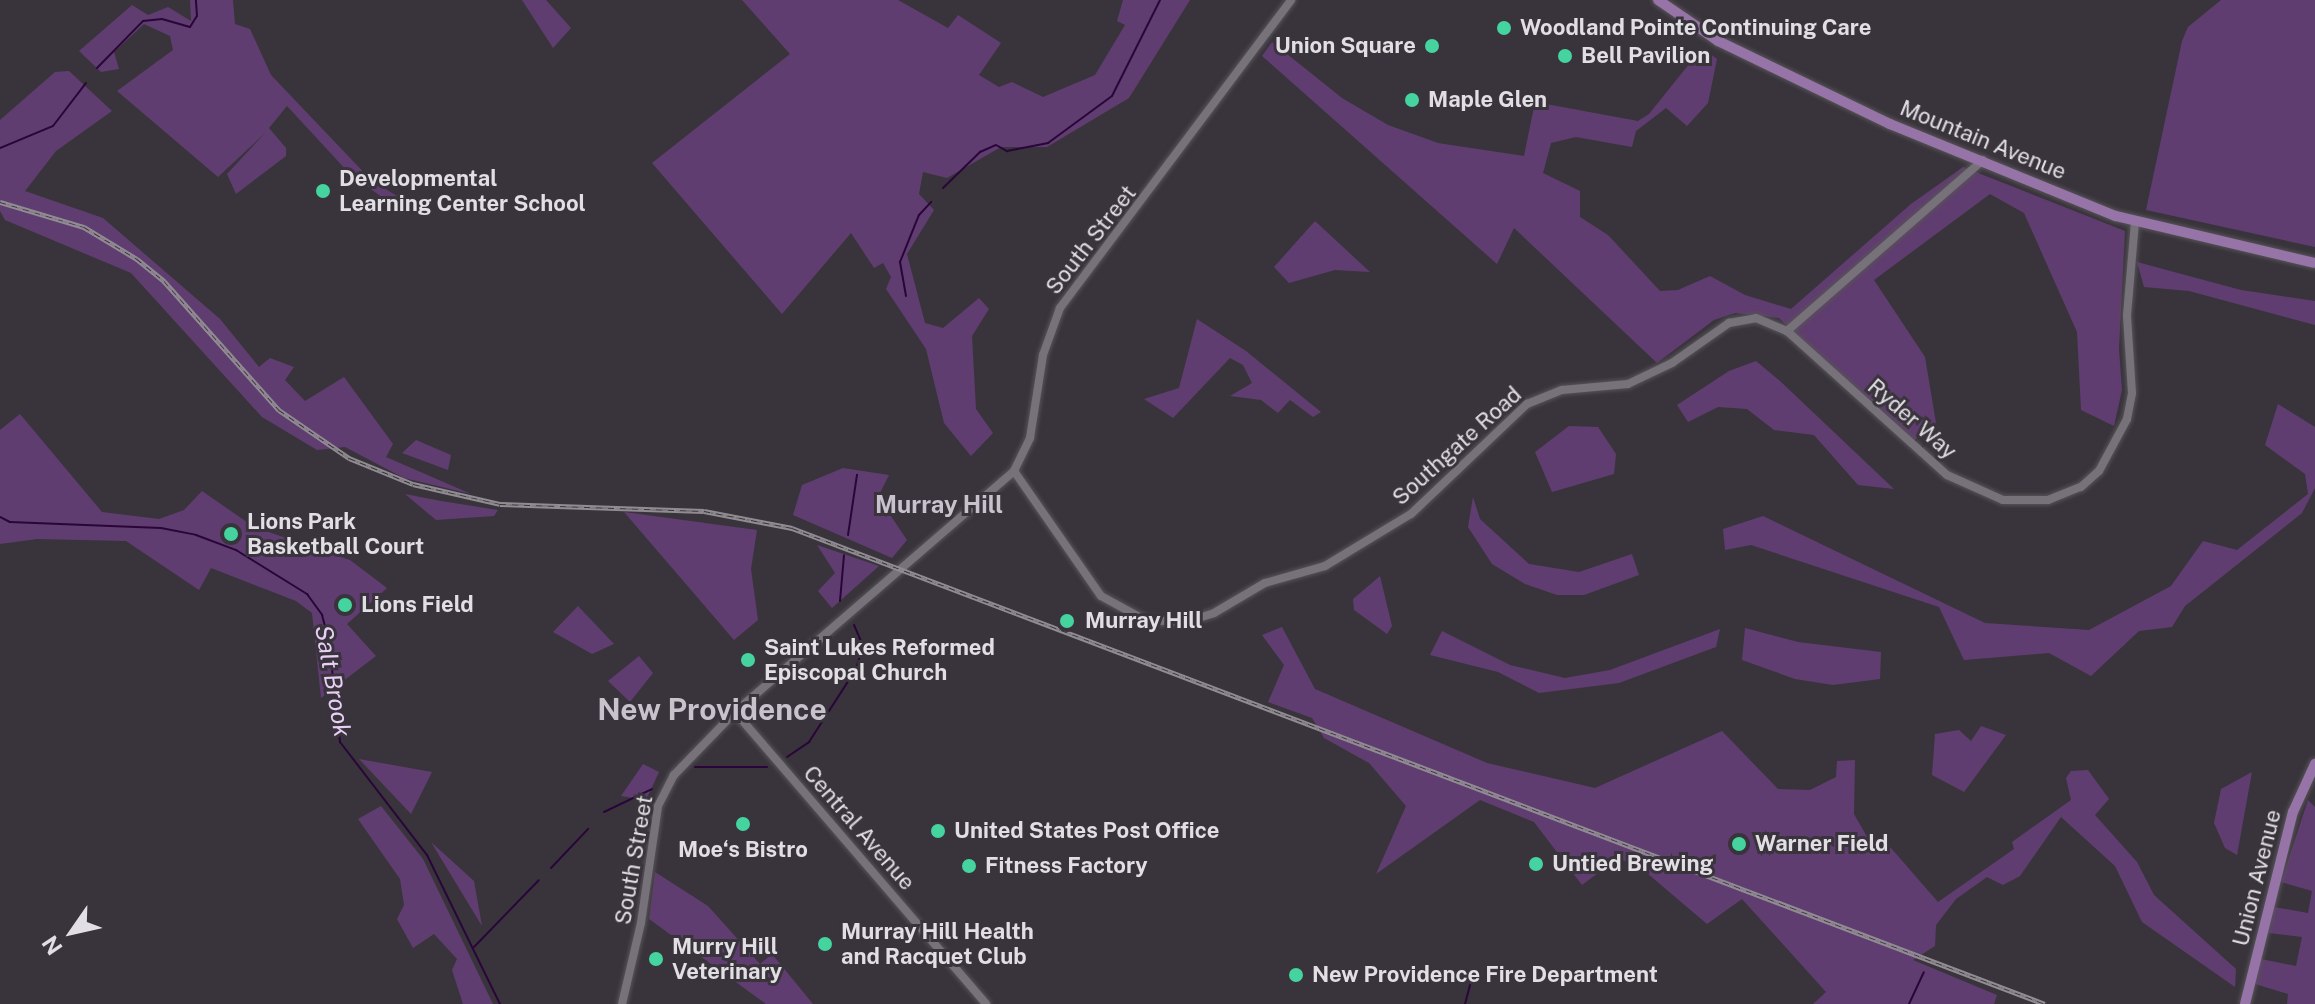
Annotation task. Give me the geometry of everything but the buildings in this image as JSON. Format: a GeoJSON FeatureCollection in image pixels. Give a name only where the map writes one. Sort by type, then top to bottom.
{"type":"FeatureCollection","features":[{"type":"Feature","properties":{"kind":"main road","name":"Mountain Avenue"},"geometry":{"type":"LineString","coordinates":[[1658,0],[1718,41],[1890,124],[2135,221],[2315,263]]}},
{"type":"Feature","properties":{"kind":"main road","name":"Union Avenue"},"geometry":{"type":"LineString","coordinates":[[2245,1004],[2293,812],[2315,764]]}},
{"type":"Feature","properties":{"kind":"street","name":"South Street"},"geometry":{"type":"LineString","coordinates":[[622,1004],[662,795],[682,765],[735,712],[1014,471],[1030,438],[1043,355],[1060,308],[1291,0]]}},
{"type":"Feature","properties":{"kind":"street"},"geometry":{"type":"LineString","coordinates":[[1787,331],[1983,160]]}},
{"type":"Feature","properties":{"kind":"street","name":"Ryder Way"},"geometry":{"type":"LineString","coordinates":[[1787,331],[1947,475],[2003,500],[2059,497],[2099,471],[2127,419],[2132,393],[2128,295],[2135,221]]}},
{"type":"Feature","properties":{"kind":"street","name":"Southgate Road"},"geometry":{"type":"LineString","coordinates":[[1014,471],[1101,596],[1135,617],[1185,622],[1214,613],[1265,583],[1325,566],[1411,514],[1527,404],[1547,394],[1628,384],[1672,363],[1739,320],[1762,319],[1787,331]]}},
{"type":"Feature","properties":{"kind":"street","name":"Central Avenue"},"geometry":{"type":"LineString","coordinates":[[735,712],[986,1004]]}},
{"type":"Feature","properties":{"kind":"shaded area"},"geometry":{"type":"Polygon","coordinates":[[[190,0],[233,0],[235,24],[250,29],[271,75],[371,180],[397,196],[387,201],[348,172],[287,106],[269,128],[286,148],[286,156],[236,194],[227,174],[265,133],[218,177],[117,91],[173,50],[170,36],[144,24],[114,52],[119,69],[101,72],[79,51],[132,5],[148,15],[168,7],[191,21],[190,0]]]}},
{"type":"Feature","properties":{"kind":"shaded area"},"geometry":{"type":"Polygon","coordinates":[[[522,0],[546,0],[571,28],[553,48],[522,0]]]}},
{"type":"Feature","properties":{"kind":"shaded area"},"geometry":{"type":"Polygon","coordinates":[[[742,0],[898,0],[948,28],[958,15],[1001,43],[979,75],[999,87],[1012,82],[1043,97],[1095,75],[1125,25],[1117,21],[1123,0],[1190,0],[1129,98],[1047,147],[1001,147],[947,178],[923,172],[919,194],[934,210],[907,254],[925,323],[943,328],[979,298],[989,309],[972,336],[976,409],[993,433],[971,456],[944,423],[926,349],[886,289],[891,277],[883,263],[874,268],[851,233],[782,314],[652,163],[790,54],[742,0]]]}},
{"type":"Feature","properties":{"kind":"shaded area"},"geometry":{"type":"Polygon","coordinates":[[[2221,0],[2315,0],[2315,247],[2146,210],[2182,41],[2188,27],[2221,0]]]}},
{"type":"Feature","properties":{"kind":"shaded area"},"geometry":{"type":"Polygon","coordinates":[[[1272,42],[1342,98],[1388,125],[1438,143],[1524,156],[1535,102],[1638,121],[1649,114],[1702,48],[1717,59],[1708,103],[1687,126],[1666,108],[1636,131],[1632,147],[1576,137],[1551,143],[1543,173],[1580,191],[1580,217],[1608,235],[1660,291],[1678,290],[1710,276],[1745,295],[1791,309],[1911,204],[1963,167],[2125,231],[2119,349],[2122,390],[2114,426],[2081,410],[2077,332],[2024,213],[1990,194],[1874,280],[1925,357],[1936,423],[1912,445],[1779,318],[1735,313],[1714,320],[1657,363],[1514,228],[1497,264],[1262,56],[1272,42]]]}},
{"type":"Feature","properties":{"kind":"shaded area"},"geometry":{"type":"Polygon","coordinates":[[[69,71],[112,111],[56,151],[25,191],[103,218],[220,319],[259,367],[270,358],[294,367],[285,380],[305,401],[344,377],[393,444],[386,457],[471,494],[404,478],[345,447],[317,450],[262,417],[131,273],[5,220],[0,211],[0,120],[55,72],[69,71]]]}},
{"type":"Feature","properties":{"kind":"shaded area"},"geometry":{"type":"Polygon","coordinates":[[[1315,221],[1370,272],[1335,270],[1289,283],[1274,267],[1315,221]]]}},
{"type":"Feature","properties":{"kind":"shaded area"},"geometry":{"type":"Polygon","coordinates":[[[2137,262],[2241,290],[2315,301],[2315,325],[2189,291],[2144,287],[2137,262]]]}},
{"type":"Feature","properties":{"kind":"shaded area"},"geometry":{"type":"Polygon","coordinates":[[[1197,319],[1246,351],[1321,412],[1313,417],[1290,400],[1278,413],[1261,400],[1230,396],[1252,383],[1243,365],[1230,358],[1173,418],[1144,399],[1179,388],[1197,319]]]}},
{"type":"Feature","properties":{"kind":"shaded area"},"geometry":{"type":"Polygon","coordinates":[[[1756,361],[1894,489],[1858,485],[1814,435],[1774,430],[1747,409],[1718,407],[1688,422],[1677,405],[1729,371],[1756,361]]]}},
{"type":"Feature","properties":{"kind":"shaded area"},"geometry":{"type":"Polygon","coordinates":[[[2278,404],[2315,427],[2315,488],[2302,513],[2185,606],[2172,627],[2139,631],[2091,676],[2049,653],[1964,660],[1939,607],[1751,545],[1725,550],[1723,529],[1763,516],[1985,623],[2089,630],[2171,586],[2203,541],[2237,550],[2308,494],[2305,474],[2265,445],[2278,404]]]}},
{"type":"Feature","properties":{"kind":"shaded area"},"geometry":{"type":"Polygon","coordinates":[[[20,414],[102,512],[159,519],[184,510],[202,491],[254,527],[350,560],[387,588],[347,624],[376,656],[321,698],[312,613],[296,601],[211,568],[199,590],[126,541],[37,539],[0,544],[0,430],[20,414]]]}},
{"type":"Feature","properties":{"kind":"shaded area"},"geometry":{"type":"Polygon","coordinates":[[[1569,426],[1598,427],[1616,454],[1614,474],[1552,492],[1535,452],[1569,426]]]}},
{"type":"Feature","properties":{"kind":"shaded area"},"geometry":{"type":"Polygon","coordinates":[[[416,440],[451,455],[448,470],[402,453],[416,440]]]}},
{"type":"Feature","properties":{"kind":"shaded area"},"geometry":{"type":"Polygon","coordinates":[[[843,468],[889,475],[878,497],[907,540],[892,558],[793,515],[802,485],[843,468]]]}},
{"type":"Feature","properties":{"kind":"shaded area"},"geometry":{"type":"Polygon","coordinates":[[[405,494],[498,510],[494,516],[436,520],[405,494]]]}},
{"type":"Feature","properties":{"kind":"shaded area"},"geometry":{"type":"Polygon","coordinates":[[[1473,497],[1480,519],[1529,564],[1579,572],[1632,554],[1639,575],[1584,595],[1557,595],[1525,584],[1492,564],[1468,527],[1473,497]]]}},
{"type":"Feature","properties":{"kind":"shaded area"},"geometry":{"type":"Polygon","coordinates":[[[624,512],[757,530],[751,569],[758,620],[734,640],[624,512]]]}},
{"type":"Feature","properties":{"kind":"shaded area"},"geometry":{"type":"Polygon","coordinates":[[[817,545],[879,566],[832,608],[818,591],[835,573],[817,545]]]}},
{"type":"Feature","properties":{"kind":"shaded area"},"geometry":{"type":"Polygon","coordinates":[[[1380,576],[1392,626],[1387,634],[1354,610],[1353,599],[1380,576]]]}},
{"type":"Feature","properties":{"kind":"shaded area"},"geometry":{"type":"Polygon","coordinates":[[[578,606],[614,644],[592,654],[553,632],[578,606]]]}},
{"type":"Feature","properties":{"kind":"shaded area"},"geometry":{"type":"Polygon","coordinates":[[[1282,627],[1315,689],[1487,763],[1595,788],[1722,731],[1778,789],[1810,790],[1836,777],[1837,761],[1855,760],[1854,814],[1870,842],[1884,840],[1938,902],[2014,849],[2012,842],[2071,800],[2066,778],[2071,771],[2088,770],[2109,799],[2095,815],[2137,862],[2154,895],[2236,969],[2235,987],[2142,922],[2115,866],[2061,817],[2020,876],[2003,885],[1987,877],[1956,899],[1936,925],[1935,946],[1913,960],[1997,995],[1994,1004],[1813,1004],[1826,992],[1742,899],[1707,924],[1641,868],[1618,858],[1582,885],[1534,822],[1480,800],[1376,874],[1406,806],[1369,763],[1324,738],[1312,718],[1268,702],[1284,665],[1262,635],[1282,627]]]}},
{"type":"Feature","properties":{"kind":"shaded area"},"geometry":{"type":"Polygon","coordinates":[[[1745,628],[1798,642],[1881,652],[1880,679],[1833,685],[1795,679],[1742,660],[1745,628]]]}},
{"type":"Feature","properties":{"kind":"shaded area"},"geometry":{"type":"Polygon","coordinates":[[[1720,629],[1716,647],[1619,683],[1539,693],[1498,672],[1430,655],[1442,631],[1510,665],[1565,678],[1610,670],[1720,629]]]}},
{"type":"Feature","properties":{"kind":"shaded area"},"geometry":{"type":"Polygon","coordinates":[[[639,656],[653,673],[630,702],[608,681],[639,656]]]}},
{"type":"Feature","properties":{"kind":"shaded area"},"geometry":{"type":"Polygon","coordinates":[[[1981,726],[2006,735],[1964,792],[1932,775],[1935,734],[1959,730],[1971,741],[1981,726]]]}},
{"type":"Feature","properties":{"kind":"shaded area"},"geometry":{"type":"Polygon","coordinates":[[[359,759],[432,772],[411,814],[359,759]]]}},
{"type":"Feature","properties":{"kind":"shaded area"},"geometry":{"type":"Polygon","coordinates":[[[643,764],[659,772],[646,800],[621,796],[643,764]]]}},
{"type":"Feature","properties":{"kind":"shaded area"},"geometry":{"type":"Polygon","coordinates":[[[2252,772],[2237,855],[2225,848],[2214,823],[2221,789],[2252,772]]]}},
{"type":"Feature","properties":{"kind":"shaded area"},"geometry":{"type":"Polygon","coordinates":[[[2308,800],[2315,807],[2315,1004],[2287,1004],[2288,994],[2255,984],[2261,959],[2296,966],[2302,937],[2268,933],[2274,907],[2308,913],[2312,891],[2281,882],[2308,800]]]}},
{"type":"Feature","properties":{"kind":"shaded area"},"geometry":{"type":"Polygon","coordinates":[[[381,806],[423,859],[493,1004],[463,1004],[452,970],[457,959],[434,934],[413,948],[397,919],[404,905],[400,879],[358,819],[381,806]]]}},
{"type":"Feature","properties":{"kind":"shaded area"},"geometry":{"type":"Polygon","coordinates":[[[431,842],[474,881],[482,926],[431,842]]]}},
{"type":"Feature","properties":{"kind":"shaded area"},"geometry":{"type":"Polygon","coordinates":[[[655,872],[708,906],[760,964],[772,954],[813,1004],[766,1004],[649,919],[655,872]]]}},
{"type":"Feature","properties":{"kind":"waterway"},"geometry":{"type":"LineString","coordinates":[[97,68],[143,21],[162,19],[190,27],[197,16],[196,0]]}},
{"type":"Feature","properties":{"kind":"waterway"},"geometry":{"type":"LineString","coordinates":[[943,188],[980,152],[996,145],[1007,151],[1048,143],[1112,96],[1160,0]]}},
{"type":"Feature","properties":{"kind":"waterway"},"geometry":{"type":"LineString","coordinates":[[0,148],[53,126],[86,83]]}},
{"type":"Feature","properties":{"kind":"waterway"},"geometry":{"type":"LineString","coordinates":[[906,296],[900,262],[919,215],[931,202]]}},
{"type":"Feature","properties":{"kind":"waterway"},"geometry":{"type":"LineString","coordinates":[[848,535],[857,475]]}},
{"type":"Feature","properties":{"kind":"waterway","name":"Salt Brook"},"geometry":{"type":"LineString","coordinates":[[0,517],[10,522],[161,528],[196,535],[236,550],[307,594],[322,615],[329,642],[340,742],[427,855],[500,1004]]}},
{"type":"Feature","properties":{"kind":"waterway"},"geometry":{"type":"LineString","coordinates":[[840,601],[844,555]]}},
{"type":"Feature","properties":{"kind":"waterway"},"geometry":{"type":"LineString","coordinates":[[787,757],[809,742],[856,669],[863,646],[854,625]]}},
{"type":"Feature","properties":{"kind":"waterway"},"geometry":{"type":"LineString","coordinates":[[695,767],[767,767]]}},
{"type":"Feature","properties":{"kind":"waterway"},"geometry":{"type":"LineString","coordinates":[[604,812],[652,789]]}},
{"type":"Feature","properties":{"kind":"waterway"},"geometry":{"type":"LineString","coordinates":[[551,868],[588,829]]}},
{"type":"Feature","properties":{"kind":"waterway"},"geometry":{"type":"LineString","coordinates":[[474,947],[539,880]]}},
{"type":"Feature","properties":{"kind":"waterway"},"geometry":{"type":"LineString","coordinates":[[1909,1004],[1924,972]]}},
{"type":"Feature","properties":{"kind":"waterway"},"geometry":{"type":"LineString","coordinates":[[1465,1004],[1471,982]]}},
{"type":"Feature","properties":{"kind":"railway"},"geometry":{"type":"LineString","coordinates":[[0,202],[84,227],[137,259],[164,281],[279,410],[349,458],[413,484],[500,504],[704,511],[792,528],[2045,1004]]}},
{"type":"Feature","properties":{"kind":"place","name":"Woodland Pointe Continuing Care"},"geometry":{"type":"Point","coordinates":[1504,28]}},
{"type":"Feature","properties":{"kind":"place","name":"Union Square"},"geometry":{"type":"Point","coordinates":[1432,46]}},
{"type":"Feature","properties":{"kind":"place","name":"Bell Pavilion"},"geometry":{"type":"Point","coordinates":[1565,56]}},
{"type":"Feature","properties":{"kind":"place","name":"Maple Glen"},"geometry":{"type":"Point","coordinates":[1412,100]}},
{"type":"Feature","properties":{"kind":"place","name":"Developmental Learning Center School"},"geometry":{"type":"Point","coordinates":[323,191]}},
{"type":"Feature","properties":{"kind":"place","name":"Lions Park Basketball Court"},"geometry":{"type":"Point","coordinates":[231,534]}},
{"type":"Feature","properties":{"kind":"place","name":"Lions Field"},"geometry":{"type":"Point","coordinates":[345,605]}},
{"type":"Feature","properties":{"kind":"place","name":"Murray Hill"},"geometry":{"type":"Point","coordinates":[1067,621]}},
{"type":"Feature","properties":{"kind":"place","name":"Saint Lukes Reformed Episcopal Church"},"geometry":{"type":"Point","coordinates":[748,660]}},
{"type":"Feature","properties":{"kind":"place","name":"Moe‘s Bistro"},"geometry":{"type":"Point","coordinates":[743,824]}},
{"type":"Feature","properties":{"kind":"place","name":"United States Post Office"},"geometry":{"type":"Point","coordinates":[938,831]}},
{"type":"Feature","properties":{"kind":"place","name":"Warner Field"},"geometry":{"type":"Point","coordinates":[1739,844]}},
{"type":"Feature","properties":{"kind":"place","name":"Untied Brewing"},"geometry":{"type":"Point","coordinates":[1536,864]}},
{"type":"Feature","properties":{"kind":"place","name":"Fitness Factory"},"geometry":{"type":"Point","coordinates":[969,866]}},
{"type":"Feature","properties":{"kind":"place","name":"Murray Hill Health and Racquet Club"},"geometry":{"type":"Point","coordinates":[825,944]}},
{"type":"Feature","properties":{"kind":"place","name":"Murry Hill Veterinary"},"geometry":{"type":"Point","coordinates":[656,959]}},
{"type":"Feature","properties":{"kind":"place","name":"New Providence Fire Department"},"geometry":{"type":"Point","coordinates":[1296,975]}},
{"type":"Feature","properties":{"kind":"district","name":"Murray Hill"},"geometry":{"type":"Point","coordinates":[939,505]}},
{"type":"Feature","properties":{"kind":"district","name":"New Providence"},"geometry":{"type":"Point","coordinates":[712,709]}}]}
